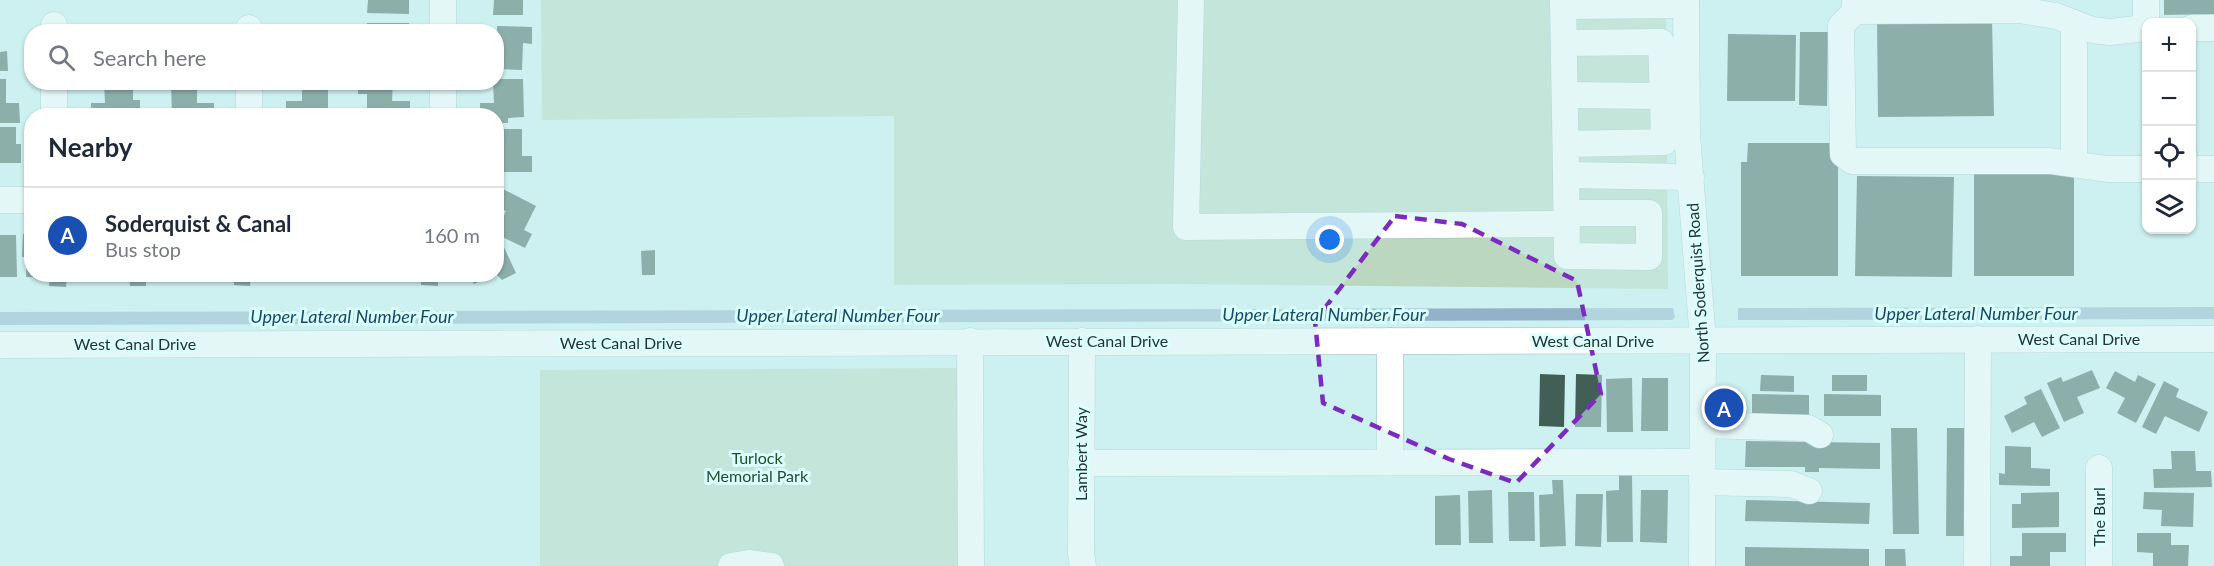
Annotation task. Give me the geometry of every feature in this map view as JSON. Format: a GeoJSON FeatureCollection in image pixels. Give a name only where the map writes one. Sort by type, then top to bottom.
{"type":"FeatureCollection","features":[{"type":"Feature","properties":{"kind":"street"},"geometry":{"type":"LineString","coordinates":[[443,0],[443,24]]}},
{"type":"Feature","properties":{"kind":"street"},"geometry":{"type":"LineString","coordinates":[[1191,0],[1186,227],[1567,219],[1563,3],[1686,3]]}},
{"type":"Feature","properties":{"kind":"street"},"geometry":{"type":"LineString","coordinates":[[2146,0],[2146,18]]}},
{"type":"Feature","properties":{"kind":"street","name":"North Soderquist Road"},"geometry":{"type":"LineString","coordinates":[[1686,3],[1686,104],[1703,340],[1702,566]]}},
{"type":"Feature","properties":{"kind":"street"},"geometry":{"type":"LineString","coordinates":[[2142,28],[2110,32],[2092,30],[2037,12],[2001,5],[1855,6],[1841,26],[1843,154],[1852,161],[2050,161],[2107,169],[2142,169]]}},
{"type":"Feature","properties":{"kind":"street"},"geometry":{"type":"LineString","coordinates":[[2074,23],[2074,164]]}},
{"type":"Feature","properties":{"kind":"street"},"geometry":{"type":"LineString","coordinates":[[2196,28],[2214,28]]}},
{"type":"Feature","properties":{"kind":"street"},"geometry":{"type":"LineString","coordinates":[[1564,43],[1661,42],[1664,142],[1566,144]]}},
{"type":"Feature","properties":{"kind":"street"},"geometry":{"type":"LineString","coordinates":[[54,90],[54,108]]}},
{"type":"Feature","properties":{"kind":"street"},"geometry":{"type":"LineString","coordinates":[[249,90],[249,108]]}},
{"type":"Feature","properties":{"kind":"street"},"geometry":{"type":"LineString","coordinates":[[443,90],[443,108]]}},
{"type":"Feature","properties":{"kind":"street"},"geometry":{"type":"LineString","coordinates":[[1565,95],[1663,96]]}},
{"type":"Feature","properties":{"kind":"street"},"geometry":{"type":"LineString","coordinates":[[2196,169],[2214,169]]}},
{"type":"Feature","properties":{"kind":"street"},"geometry":{"type":"LineString","coordinates":[[1566,175],[1691,177]]}},
{"type":"Feature","properties":{"kind":"street"},"geometry":{"type":"LineString","coordinates":[[0,200],[24,200]]}},
{"type":"Feature","properties":{"kind":"street"},"geometry":{"type":"LineString","coordinates":[[1977,566],[1978,339]]}},
{"type":"Feature","properties":{"kind":"street","name":"West Canal Drive"},"geometry":{"type":"LineString","coordinates":[[0,345],[2214,339]]}},
{"type":"Feature","properties":{"kind":"street"},"geometry":{"type":"LineString","coordinates":[[970,341],[971,566]]}},
{"type":"Feature","properties":{"kind":"street","name":"Lambert Way"},"geometry":{"type":"LineString","coordinates":[[1082,341],[1081,554],[1083,566]]}},
{"type":"Feature","properties":{"kind":"street"},"geometry":{"type":"LineString","coordinates":[[1390,341],[1390,462]]}},
{"type":"Feature","properties":{"kind":"street"},"geometry":{"type":"LineString","coordinates":[[1703,425],[1808,428],[1820,435]]}},
{"type":"Feature","properties":{"kind":"street"},"geometry":{"type":"LineString","coordinates":[[1081,463],[1390,462],[1702,472],[1791,484],[1809,491]]}},
{"type":"Feature","properties":{"kind":"street","name":"The Burl"},"geometry":{"type":"LineString","coordinates":[[2099,468],[2099,566]]}},
{"type":"Feature","properties":{"kind":"street"},"geometry":{"type":"LineString","coordinates":[[731,566],[749,563],[771,566]]}},
{"type":"Feature","properties":{"kind":"highlighted area"},"geometry":{"type":"Polygon","coordinates":[[[1395,216],[1462,224],[1577,281],[1601,394],[1516,483],[1449,459],[1323,403],[1315,321],[1395,216]]]}},
{"type":"Feature","properties":{"kind":"green space"},"geometry":{"type":"Polygon","coordinates":[[[541,0],[1666,0],[1668,289],[1177,284],[894,285],[894,116],[542,120],[541,0]]]}},
{"type":"Feature","properties":{"kind":"green space","name":"Turlock Memorial Park"},"geometry":{"type":"Polygon","coordinates":[[[960,368],[959,566],[540,566],[540,370],[960,368]]]}},
{"type":"Feature","properties":{"kind":"water","name":"Upper Lateral Number Four"},"geometry":{"type":"Polygon","coordinates":[[[2214,307],[2214,319],[1738,320],[1738,308],[2214,307]]]}},
{"type":"Feature","properties":{"kind":"water","name":"Upper Lateral Number Four"},"geometry":{"type":"Polygon","coordinates":[[[1673,308],[1675,317],[1672,320],[0,325],[0,312],[1673,308]]]}},
{"type":"Feature","properties":{"kind":"building"},"geometry":{"type":"Polygon","coordinates":[[[368,0],[409,0],[409,14],[367,13],[368,0]]]}},
{"type":"Feature","properties":{"kind":"building"},"geometry":{"type":"Polygon","coordinates":[[[494,0],[523,0],[523,15],[493,15],[494,0]]]}},
{"type":"Feature","properties":{"kind":"building"},"geometry":{"type":"Polygon","coordinates":[[[2164,0],[2214,0],[2214,14],[2164,15],[2164,0]]]}},
{"type":"Feature","properties":{"kind":"building"},"geometry":{"type":"Polygon","coordinates":[[[1992,18],[1994,116],[1878,117],[1877,20],[1992,18]]]}},
{"type":"Feature","properties":{"kind":"building"},"geometry":{"type":"Polygon","coordinates":[[[367,23],[409,23],[409,24],[367,23]]]}},
{"type":"Feature","properties":{"kind":"building"},"geometry":{"type":"Polygon","coordinates":[[[504,26],[532,27],[532,44],[523,43],[522,70],[504,69],[504,26]]]}},
{"type":"Feature","properties":{"kind":"building"},"geometry":{"type":"Polygon","coordinates":[[[1800,32],[1828,32],[1827,106],[1799,105],[1800,32]]]}},
{"type":"Feature","properties":{"kind":"building"},"geometry":{"type":"Polygon","coordinates":[[[1728,34],[1796,35],[1795,101],[1727,101],[1728,34]]]}},
{"type":"Feature","properties":{"kind":"building"},"geometry":{"type":"Polygon","coordinates":[[[7,51],[8,71],[0,71],[0,52],[7,51]]]}},
{"type":"Feature","properties":{"kind":"building"},"geometry":{"type":"Polygon","coordinates":[[[0,79],[6,79],[6,103],[19,103],[20,123],[0,123],[0,79]]]}},
{"type":"Feature","properties":{"kind":"building"},"geometry":{"type":"Polygon","coordinates":[[[504,79],[523,79],[524,117],[508,118],[508,123],[504,123],[504,108],[480,108],[480,103],[494,103],[493,90],[504,90],[504,79]]]}},
{"type":"Feature","properties":{"kind":"building"},"geometry":{"type":"Polygon","coordinates":[[[104,90],[133,90],[133,100],[140,100],[140,108],[91,108],[91,103],[105,103],[104,90]]]}},
{"type":"Feature","properties":{"kind":"building"},"geometry":{"type":"Polygon","coordinates":[[[171,90],[197,90],[197,103],[214,103],[214,108],[172,108],[171,90]]]}},
{"type":"Feature","properties":{"kind":"building"},"geometry":{"type":"Polygon","coordinates":[[[302,90],[328,90],[328,108],[286,108],[286,101],[302,101],[302,90]]]}},
{"type":"Feature","properties":{"kind":"building"},"geometry":{"type":"Polygon","coordinates":[[[358,90],[393,90],[392,101],[410,101],[410,108],[367,108],[367,94],[358,94],[358,90]]]}},
{"type":"Feature","properties":{"kind":"building"},"geometry":{"type":"Polygon","coordinates":[[[0,127],[16,127],[16,144],[21,144],[21,163],[0,163],[0,127]]]}},
{"type":"Feature","properties":{"kind":"building"},"geometry":{"type":"Polygon","coordinates":[[[504,129],[522,129],[522,156],[532,156],[532,172],[504,172],[504,129]]]}},
{"type":"Feature","properties":{"kind":"building"},"geometry":{"type":"Polygon","coordinates":[[[1748,143],[1838,143],[1838,276],[1741,276],[1741,162],[1747,162],[1748,143]]]}},
{"type":"Feature","properties":{"kind":"building"},"geometry":{"type":"Polygon","coordinates":[[[1974,174],[2074,174],[2074,276],[1974,276],[1974,174]]]}},
{"type":"Feature","properties":{"kind":"building"},"geometry":{"type":"Polygon","coordinates":[[[1857,176],[1954,177],[1952,277],[1855,276],[1857,176]]]}},
{"type":"Feature","properties":{"kind":"building"},"geometry":{"type":"Polygon","coordinates":[[[504,190],[536,206],[524,230],[532,234],[525,248],[504,238],[506,211],[504,210],[504,190]]]}},
{"type":"Feature","properties":{"kind":"building"},"geometry":{"type":"Polygon","coordinates":[[[23,234],[24,257],[22,257],[23,234]]]}},
{"type":"Feature","properties":{"kind":"building"},"geometry":{"type":"Polygon","coordinates":[[[0,235],[16,235],[17,277],[0,277],[0,235]]]}},
{"type":"Feature","properties":{"kind":"building"},"geometry":{"type":"Polygon","coordinates":[[[504,247],[516,273],[504,279],[504,247]]]}},
{"type":"Feature","properties":{"kind":"building"},"geometry":{"type":"Polygon","coordinates":[[[655,250],[655,275],[642,275],[641,251],[655,250]]]}},
{"type":"Feature","properties":{"kind":"building"},"geometry":{"type":"Polygon","coordinates":[[[49,282],[66,282],[66,287],[49,286],[49,282]]]}},
{"type":"Feature","properties":{"kind":"building"},"geometry":{"type":"Polygon","coordinates":[[[130,282],[146,282],[146,286],[130,286],[130,282]]]}},
{"type":"Feature","properties":{"kind":"building"},"geometry":{"type":"Polygon","coordinates":[[[234,282],[250,282],[250,286],[234,285],[234,282]]]}},
{"type":"Feature","properties":{"kind":"building"},"geometry":{"type":"Polygon","coordinates":[[[421,282],[438,282],[438,286],[421,285],[421,282]]]}},
{"type":"Feature","properties":{"kind":"building"},"geometry":{"type":"Polygon","coordinates":[[[2092,370],[2100,388],[2077,397],[2084,413],[2064,422],[2047,383],[2061,377],[2063,382],[2092,370]]]}},
{"type":"Feature","properties":{"kind":"building"},"geometry":{"type":"Polygon","coordinates":[[[2115,371],[2135,382],[2138,375],[2156,384],[2136,423],[2117,413],[2125,398],[2106,388],[2115,371]]]}},
{"type":"Feature","properties":{"kind":"building"},"geometry":{"type":"Polygon","coordinates":[[[1540,374],[1565,375],[1564,427],[1539,426],[1540,374]]]}},
{"type":"Feature","properties":{"kind":"building"},"geometry":{"type":"Polygon","coordinates":[[[1576,374],[1602,375],[1601,427],[1575,427],[1576,374]]]}},
{"type":"Feature","properties":{"kind":"building"},"geometry":{"type":"Polygon","coordinates":[[[1761,375],[1794,376],[1794,392],[1760,391],[1761,375]]]}},
{"type":"Feature","properties":{"kind":"building"},"geometry":{"type":"Polygon","coordinates":[[[1832,375],[1867,375],[1867,391],[1832,391],[1832,375]]]}},
{"type":"Feature","properties":{"kind":"building"},"geometry":{"type":"Polygon","coordinates":[[[1632,378],[1633,432],[1607,432],[1606,379],[1632,378]]]}},
{"type":"Feature","properties":{"kind":"building"},"geometry":{"type":"Polygon","coordinates":[[[1642,378],[1668,378],[1668,431],[1641,431],[1642,378]]]}},
{"type":"Feature","properties":{"kind":"building"},"geometry":{"type":"Polygon","coordinates":[[[2164,381],[2179,389],[2176,397],[2208,412],[2199,432],[2165,416],[2156,434],[2142,427],[2164,381]]]}},
{"type":"Feature","properties":{"kind":"building"},"geometry":{"type":"Polygon","coordinates":[[[2041,389],[2060,428],[2042,437],[2034,422],[2012,433],[2004,416],[2027,404],[2024,397],[2041,389]]]}},
{"type":"Feature","properties":{"kind":"building"},"geometry":{"type":"Polygon","coordinates":[[[1752,394],[1809,395],[1809,416],[1752,415],[1752,394]]]}},
{"type":"Feature","properties":{"kind":"building"},"geometry":{"type":"Polygon","coordinates":[[[1824,394],[1881,395],[1881,416],[1824,416],[1824,394]]]}},
{"type":"Feature","properties":{"kind":"building"},"geometry":{"type":"Polygon","coordinates":[[[1891,428],[1917,428],[1919,534],[1893,534],[1891,428]]]}},
{"type":"Feature","properties":{"kind":"building"},"geometry":{"type":"Polygon","coordinates":[[[1947,428],[1970,428],[1971,536],[1946,536],[1947,428]]]}},
{"type":"Feature","properties":{"kind":"building"},"geometry":{"type":"Polygon","coordinates":[[[1746,441],[1880,443],[1880,469],[1819,468],[1819,472],[1805,472],[1805,467],[1745,467],[1746,441]]]}},
{"type":"Feature","properties":{"kind":"building"},"geometry":{"type":"Polygon","coordinates":[[[2005,446],[2031,447],[2031,468],[2050,469],[2050,486],[1999,485],[1999,473],[2005,474],[2005,446]]]}},
{"type":"Feature","properties":{"kind":"building"},"geometry":{"type":"Polygon","coordinates":[[[2171,451],[2195,451],[2196,471],[2211,471],[2212,487],[2154,488],[2153,469],[2172,469],[2171,451]]]}},
{"type":"Feature","properties":{"kind":"building"},"geometry":{"type":"Polygon","coordinates":[[[1619,475],[1632,475],[1633,542],[1607,542],[1606,491],[1619,490],[1619,475]]]}},
{"type":"Feature","properties":{"kind":"building"},"geometry":{"type":"Polygon","coordinates":[[[1552,480],[1563,480],[1566,546],[1540,547],[1539,495],[1553,494],[1552,480]]]}},
{"type":"Feature","properties":{"kind":"building"},"geometry":{"type":"Polygon","coordinates":[[[1492,490],[1493,543],[1469,543],[1468,491],[1492,490]]]}},
{"type":"Feature","properties":{"kind":"building"},"geometry":{"type":"Polygon","coordinates":[[[1641,490],[1668,490],[1667,543],[1640,542],[1641,490]]]}},
{"type":"Feature","properties":{"kind":"building"},"geometry":{"type":"Polygon","coordinates":[[[1508,492],[1534,492],[1535,541],[1509,541],[1508,492]]]}},
{"type":"Feature","properties":{"kind":"building"},"geometry":{"type":"Polygon","coordinates":[[[2059,492],[2059,527],[2012,528],[2012,504],[2021,504],[2021,493],[2059,492]]]}},
{"type":"Feature","properties":{"kind":"building"},"geometry":{"type":"Polygon","coordinates":[[[2144,492],[2194,493],[2193,527],[2161,526],[2162,510],[2143,509],[2144,492]]]}},
{"type":"Feature","properties":{"kind":"building"},"geometry":{"type":"Polygon","coordinates":[[[1576,494],[1603,494],[1601,547],[1575,546],[1576,494]]]}},
{"type":"Feature","properties":{"kind":"building"},"geometry":{"type":"Polygon","coordinates":[[[1460,495],[1461,545],[1435,545],[1435,496],[1460,495]]]}},
{"type":"Feature","properties":{"kind":"building"},"geometry":{"type":"Polygon","coordinates":[[[1746,500],[1870,503],[1869,524],[1745,521],[1746,500]]]}},
{"type":"Feature","properties":{"kind":"building"},"geometry":{"type":"Polygon","coordinates":[[[2022,533],[2066,533],[2066,552],[2050,552],[2050,566],[2010,566],[2010,556],[2022,556],[2022,533]]]}},
{"type":"Feature","properties":{"kind":"building"},"geometry":{"type":"Polygon","coordinates":[[[2137,533],[2171,533],[2171,545],[2189,545],[2188,566],[2153,566],[2153,553],[2137,552],[2137,533]]]}},
{"type":"Feature","properties":{"kind":"building"},"geometry":{"type":"Polygon","coordinates":[[[1745,547],[1869,549],[1869,566],[1745,566],[1745,547]]]}},
{"type":"Feature","properties":{"kind":"building"},"geometry":{"type":"Polygon","coordinates":[[[1885,549],[1905,549],[1906,566],[1885,566],[1885,549]]]}},
{"type":"Feature","properties":{"kind":"place","name":"Soderquist & Canal"},"geometry":{"type":"Point","coordinates":[1724,408]}}]}
